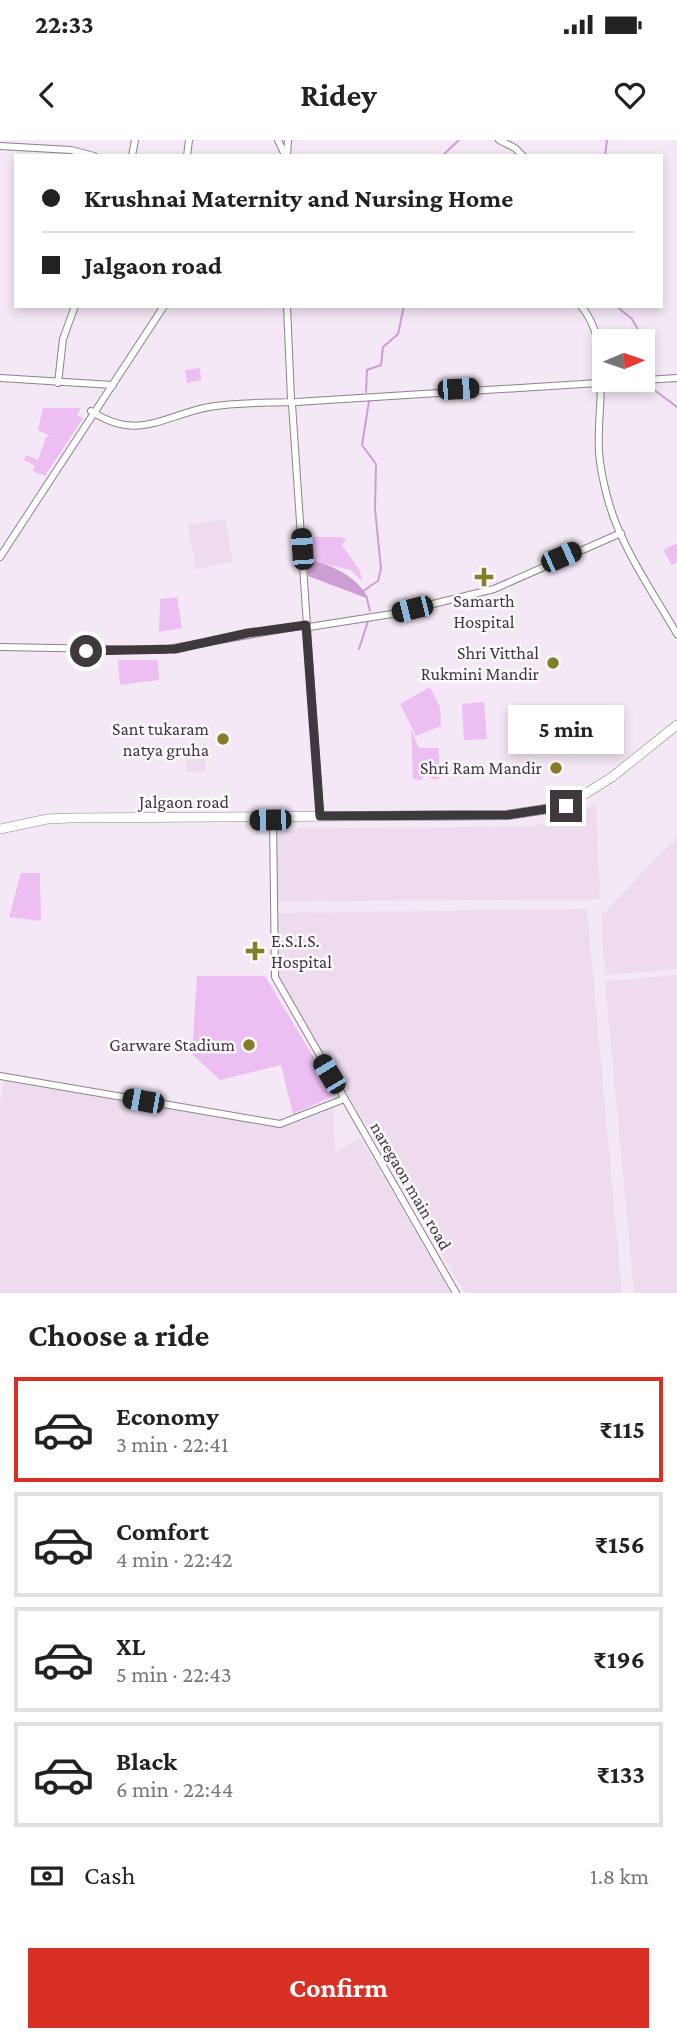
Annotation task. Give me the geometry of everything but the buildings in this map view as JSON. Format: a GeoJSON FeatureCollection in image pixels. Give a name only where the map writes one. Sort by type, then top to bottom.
{"type":"FeatureCollection","features":[{"type":"Feature","properties":{"kind":"highway","name":"Jalgaon road"},"geometry":{"type":"LineString","coordinates":[[272,818],[507,815],[557,809],[612,777],[677,727]]}},
{"type":"Feature","properties":{"kind":"highway","name":"Jalgaon road"},"geometry":{"type":"LineString","coordinates":[[0,831],[51,822],[516,818],[559,811],[605,788],[677,727]]}},
{"type":"Feature","properties":{"kind":"street"},"geometry":{"type":"LineString","coordinates":[[278,140],[286,150]]}},
{"type":"Feature","properties":{"kind":"street"},"geometry":{"type":"LineString","coordinates":[[499,140],[523,154]]}},
{"type":"Feature","properties":{"kind":"street"},"geometry":{"type":"LineString","coordinates":[[507,140],[524,154]]}},
{"type":"Feature","properties":{"kind":"street"},"geometry":{"type":"LineString","coordinates":[[0,148],[64,154]]}},
{"type":"Feature","properties":{"kind":"street"},"geometry":{"type":"LineString","coordinates":[[0,148],[71,150],[86,154]]}},
{"type":"Feature","properties":{"kind":"street"},"geometry":{"type":"LineString","coordinates":[[59,382],[63,340],[74,308]]}},
{"type":"Feature","properties":{"kind":"street"},"geometry":{"type":"LineString","coordinates":[[0,551],[161,308]]}},
{"type":"Feature","properties":{"kind":"street"},"geometry":{"type":"LineString","coordinates":[[289,308],[320,816]]}},
{"type":"Feature","properties":{"kind":"street"},"geometry":{"type":"LineString","coordinates":[[585,308],[595,319],[596,329]]}},
{"type":"Feature","properties":{"kind":"street"},"geometry":{"type":"LineString","coordinates":[[655,378],[677,377]]}},
{"type":"Feature","properties":{"kind":"street"},"geometry":{"type":"LineString","coordinates":[[655,378],[677,377]]}},
{"type":"Feature","properties":{"kind":"street"},"geometry":{"type":"LineString","coordinates":[[0,380],[110,385]]}},
{"type":"Feature","properties":{"kind":"street"},"geometry":{"type":"LineString","coordinates":[[93,411],[118,422],[141,424],[212,404],[592,382]]}},
{"type":"Feature","properties":{"kind":"street"},"geometry":{"type":"LineString","coordinates":[[603,392],[599,454],[608,499],[620,532],[677,634]]}},
{"type":"Feature","properties":{"kind":"street"},"geometry":{"type":"LineString","coordinates":[[0,557],[93,411]]}},
{"type":"Feature","properties":{"kind":"street"},"geometry":{"type":"LineString","coordinates":[[0,648],[162,650],[391,611],[492,587],[620,532]]}},
{"type":"Feature","properties":{"kind":"street"},"geometry":{"type":"LineString","coordinates":[[620,532],[677,628]]}},
{"type":"Feature","properties":{"kind":"street","name":"naregaon main road"},"geometry":{"type":"LineString","coordinates":[[272,818],[274,974],[456,1293]]}},
{"type":"Feature","properties":{"kind":"street"},"geometry":{"type":"LineString","coordinates":[[0,1074],[281,1122],[343,1096]]}},
{"type":"Feature","properties":{"kind":"shaded area"},"geometry":{"type":"Polygon","coordinates":[[[200,368],[201,380],[187,383],[185,370],[200,368]]]}},
{"type":"Feature","properties":{"kind":"shaded area"},"geometry":{"type":"Polygon","coordinates":[[[43,408],[81,408],[77,415],[83,418],[45,476],[33,471],[35,466],[24,460],[26,455],[38,460],[46,437],[50,436],[38,430],[43,408]]]}},
{"type":"Feature","properties":{"kind":"shaded area"},"geometry":{"type":"Polygon","coordinates":[[[225,519],[233,562],[196,569],[188,525],[225,519]]]}},
{"type":"Feature","properties":{"kind":"shaded area"},"geometry":{"type":"Polygon","coordinates":[[[313,537],[342,537],[346,540],[342,545],[360,571],[362,581],[351,570],[305,559],[304,541],[313,537]]]}},
{"type":"Feature","properties":{"kind":"shaded area"},"geometry":{"type":"Polygon","coordinates":[[[677,543],[677,562],[672,565],[663,550],[677,543]]]}},
{"type":"Feature","properties":{"kind":"shaded area"},"geometry":{"type":"Polygon","coordinates":[[[307,559],[343,573],[357,584],[369,599],[308,576],[307,559]]]}},
{"type":"Feature","properties":{"kind":"shaded area"},"geometry":{"type":"Polygon","coordinates":[[[177,597],[182,628],[159,632],[160,599],[177,597]]]}},
{"type":"Feature","properties":{"kind":"shaded area"},"geometry":{"type":"Polygon","coordinates":[[[118,660],[158,660],[159,680],[120,685],[118,660]]]}},
{"type":"Feature","properties":{"kind":"shaded area"},"geometry":{"type":"Polygon","coordinates":[[[430,687],[440,707],[441,726],[416,736],[400,704],[430,687]]]}},
{"type":"Feature","properties":{"kind":"shaded area"},"geometry":{"type":"Polygon","coordinates":[[[484,702],[487,739],[464,740],[462,704],[484,702]]]}},
{"type":"Feature","properties":{"kind":"shaded area"},"geometry":{"type":"Polygon","coordinates":[[[411,729],[419,748],[439,748],[439,779],[432,779],[426,774],[421,780],[413,779],[411,729]]]}},
{"type":"Feature","properties":{"kind":"shaded area"},"geometry":{"type":"Polygon","coordinates":[[[185,748],[205,748],[206,771],[186,772],[185,748]]]}},
{"type":"Feature","properties":{"kind":"shaded area"},"geometry":{"type":"Polygon","coordinates":[[[596,804],[600,899],[276,902],[276,829],[530,826],[568,817],[596,804]]]}},
{"type":"Feature","properties":{"kind":"shaded area"},"geometry":{"type":"Polygon","coordinates":[[[677,837],[677,969],[605,975],[601,916],[677,837]]]}},
{"type":"Feature","properties":{"kind":"shaded area"},"geometry":{"type":"Polygon","coordinates":[[[21,873],[40,873],[41,921],[9,917],[21,873]]]}},
{"type":"Feature","properties":{"kind":"shaded area"},"geometry":{"type":"Polygon","coordinates":[[[587,909],[622,1293],[465,1293],[277,975],[276,913],[587,909]]]}},
{"type":"Feature","properties":{"kind":"shaded area"},"geometry":{"type":"Polygon","coordinates":[[[677,975],[677,1293],[634,1293],[605,981],[677,975]]]}},
{"type":"Feature","properties":{"kind":"shaded area","name":"Garware Stadium"},"geometry":{"type":"Polygon","coordinates":[[[197,976],[265,976],[336,1095],[293,1114],[281,1065],[220,1080],[192,1054],[197,976]]]}},
{"type":"Feature","properties":{"kind":"shaded area"},"geometry":{"type":"Polygon","coordinates":[[[4,1081],[288,1126],[334,1108],[335,1152],[361,1138],[451,1293],[0,1293],[0,1104],[4,1081]]]}},
{"type":"Feature","properties":{"kind":"waterway"},"geometry":{"type":"LineString","coordinates":[[444,154],[459,140]]}},
{"type":"Feature","properties":{"kind":"waterway"},"geometry":{"type":"LineString","coordinates":[[605,154],[607,140]]}},
{"type":"Feature","properties":{"kind":"waterway"},"geometry":{"type":"LineString","coordinates":[[366,392],[367,370],[381,365],[383,347],[398,334],[404,308]]}},
{"type":"Feature","properties":{"kind":"waterway"},"geometry":{"type":"LineString","coordinates":[[618,308],[632,319],[638,329]]}},
{"type":"Feature","properties":{"kind":"waterway"},"geometry":{"type":"LineString","coordinates":[[655,390],[677,407]]}},
{"type":"Feature","properties":{"kind":"waterway"},"geometry":{"type":"LineString","coordinates":[[369,401],[362,445],[376,464],[375,509],[381,569],[378,581],[370,586]]}},
{"type":"Feature","properties":{"kind":"waterway"},"geometry":{"type":"LineString","coordinates":[[362,592],[369,587]]}},
{"type":"Feature","properties":{"kind":"waterway"},"geometry":{"type":"LineString","coordinates":[[367,599],[370,611]]}},
{"type":"Feature","properties":{"kind":"waterway"},"geometry":{"type":"LineString","coordinates":[[359,649],[368,621]]}},
{"type":"Feature","properties":{"kind":"place","name":"Samarth Hospital"},"geometry":{"type":"Point","coordinates":[484,577]}},
{"type":"Feature","properties":{"kind":"place","name":"Shri Vitthal Rukmini Mandir"},"geometry":{"type":"Point","coordinates":[553,663]}},
{"type":"Feature","properties":{"kind":"place","name":"Sant tukaram natya gruha"},"geometry":{"type":"Point","coordinates":[223,739]}},
{"type":"Feature","properties":{"kind":"place","name":"Shri Ram Mandir"},"geometry":{"type":"Point","coordinates":[556,768]}},
{"type":"Feature","properties":{"kind":"place","name":"E.S.I.S. Hospital"},"geometry":{"type":"Point","coordinates":[255,951]}},
{"type":"Feature","properties":{"kind":"place","name":"Garware Stadium"},"geometry":{"type":"Point","coordinates":[249,1045]}},
{"type":"Feature","properties":{"kind":"route"},"geometry":{"type":"LineString","coordinates":[[86,651],[175,649],[248,633],[306,625],[320,816],[507,815],[566,806]]}}]}
